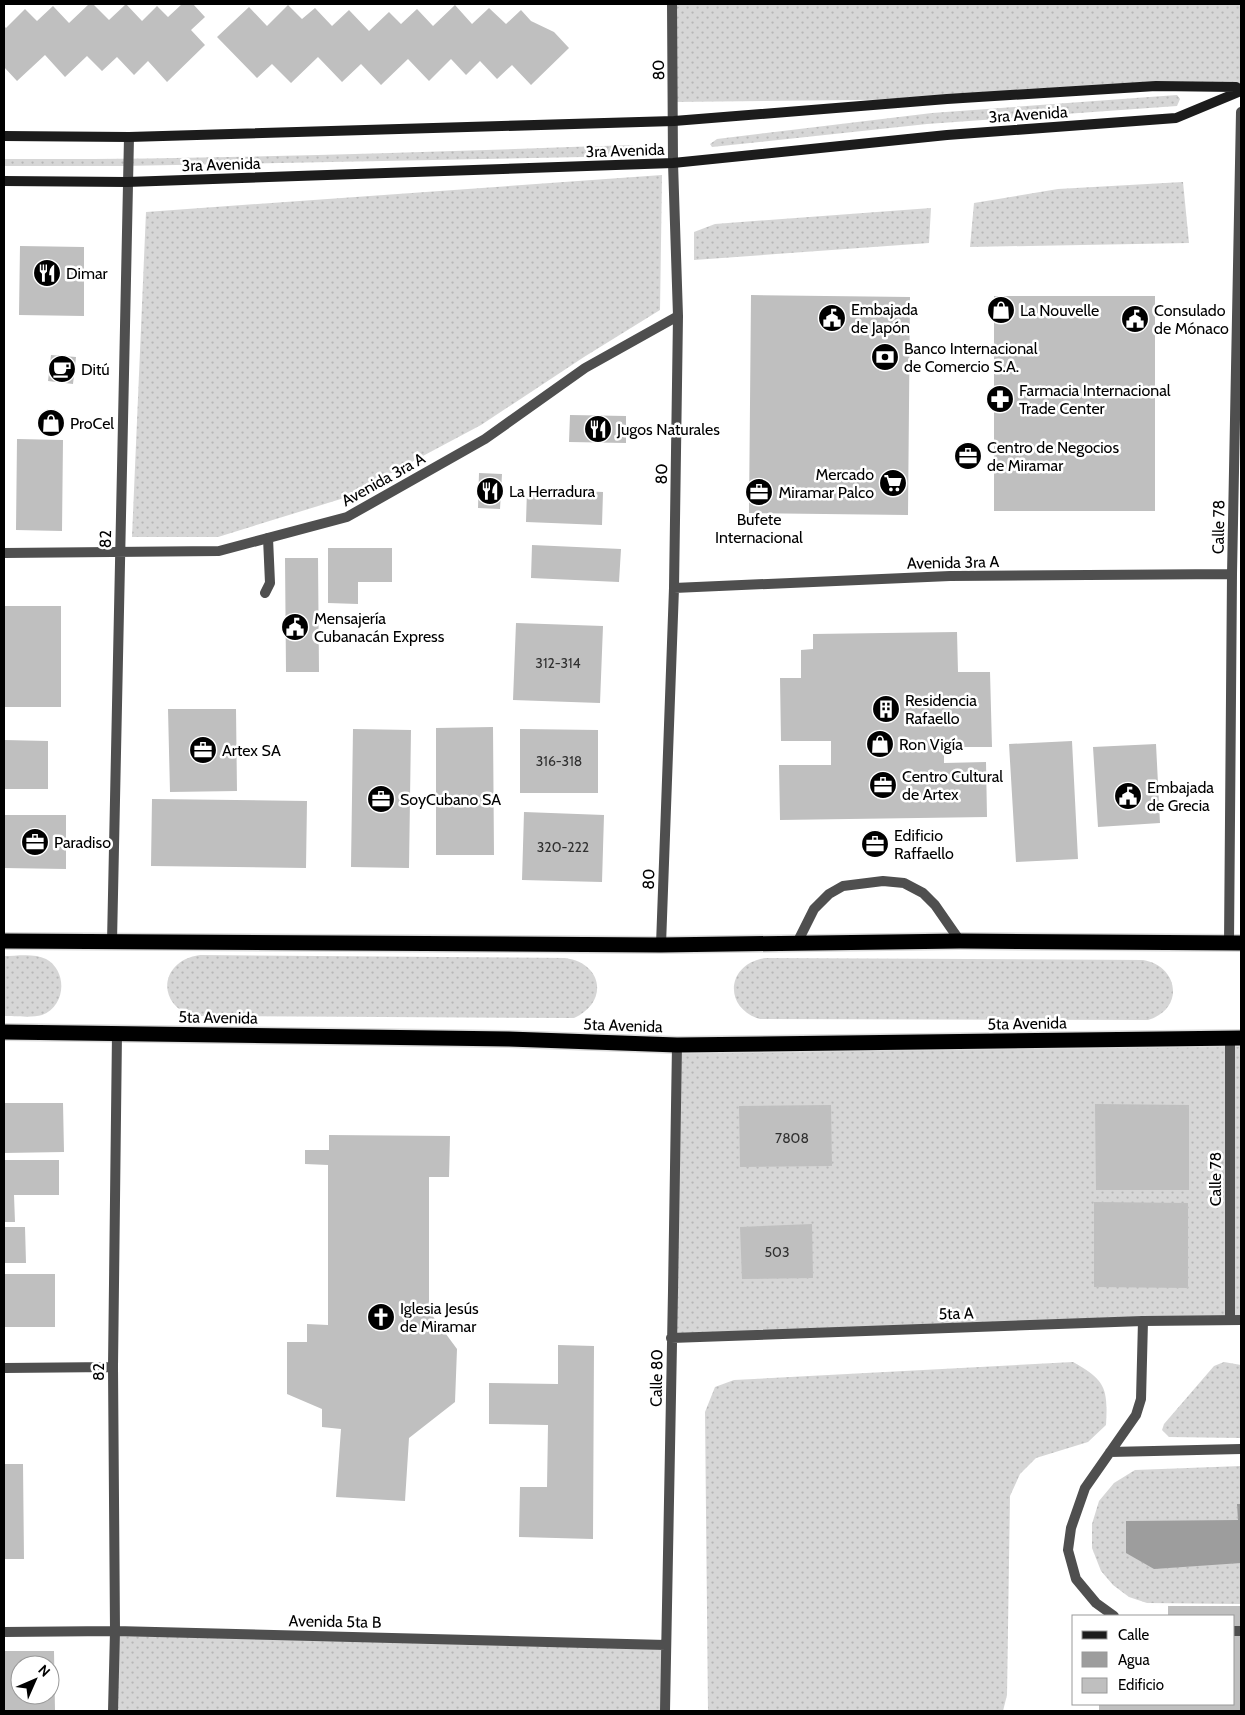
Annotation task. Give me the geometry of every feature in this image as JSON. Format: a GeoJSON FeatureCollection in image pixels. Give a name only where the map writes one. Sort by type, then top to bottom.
{"type":"FeatureCollection","features":[{"type":"Feature","properties":{"kind":"highway"},"geometry":{"type":"LineString","coordinates":[[4,941],[661,945],[960,941],[1235,943]]}},
{"type":"Feature","properties":{"kind":"highway","name":"5ta Avenida"},"geometry":{"type":"LineString","coordinates":[[4,1032],[509,1039],[677,1045],[1235,1038]]}},
{"type":"Feature","properties":{"kind":"main road","name":"3ra Avenida"},"geometry":{"type":"LineString","coordinates":[[4,136],[128,137],[674,120],[947,99],[1156,86],[1236,87],[1241,91],[1176,118],[947,135],[673,163],[128,182],[4,181]]}},
{"type":"Feature","properties":{"kind":"street","name":"80"},"geometry":{"type":"LineString","coordinates":[[661,945],[674,588],[678,316],[673,163],[672,4]]}},
{"type":"Feature","properties":{"kind":"street","name":"Calle 78"},"geometry":{"type":"LineString","coordinates":[[1235,943],[1232,574],[1241,112]]}},
{"type":"Feature","properties":{"kind":"street","name":"82"},"geometry":{"type":"LineString","coordinates":[[112,942],[128,137]]}},
{"type":"Feature","properties":{"kind":"street","name":"Avenida 3ra A"},"geometry":{"type":"LineString","coordinates":[[4,553],[219,551],[347,518],[485,439],[585,368],[678,316]]}},
{"type":"Feature","properties":{"kind":"street"},"geometry":{"type":"LineString","coordinates":[[265,593],[270,583],[268,538]]}},
{"type":"Feature","properties":{"kind":"street","name":"Avenida 3ra A"},"geometry":{"type":"LineString","coordinates":[[674,588],[950,576],[1232,574]]}},
{"type":"Feature","properties":{"kind":"street"},"geometry":{"type":"LineString","coordinates":[[797,943],[814,909],[829,894],[843,886],[883,881],[904,883],[923,893],[936,905],[960,941]]}},
{"type":"Feature","properties":{"kind":"street","name":"82"},"geometry":{"type":"LineString","coordinates":[[113,1711],[115,1631],[113,1367],[116,1033]]}},
{"type":"Feature","properties":{"kind":"street","name":"Calle 78"},"geometry":{"type":"LineString","coordinates":[[1230,1320],[1235,1038]]}},
{"type":"Feature","properties":{"kind":"street","name":"Calle 80"},"geometry":{"type":"LineString","coordinates":[[664,1711],[671,1338],[674,1291],[677,1045]]}},
{"type":"Feature","properties":{"kind":"street","name":"5ta A"},"geometry":{"type":"LineString","coordinates":[[671,1338],[1143,1321],[1241,1320]]}},
{"type":"Feature","properties":{"kind":"street"},"geometry":{"type":"LineString","coordinates":[[1113,1615],[1096,1602],[1076,1579],[1068,1550],[1071,1528],[1085,1488],[1136,1415],[1141,1399],[1143,1321]]}},
{"type":"Feature","properties":{"kind":"street"},"geometry":{"type":"LineString","coordinates":[[4,1368],[113,1367]]}},
{"type":"Feature","properties":{"kind":"street"},"geometry":{"type":"LineString","coordinates":[[1110,1452],[1241,1449]]}},
{"type":"Feature","properties":{"kind":"street","name":"Avenida 5ta B"},"geometry":{"type":"LineString","coordinates":[[4,1632],[115,1631],[666,1645]]}},
{"type":"Feature","properties":{"kind":"shaded area"},"geometry":{"type":"Polygon","coordinates":[[[673,4],[1241,4],[1241,87],[947,99],[673,102],[673,4]]]}},
{"type":"Feature","properties":{"kind":"shaded area"},"geometry":{"type":"Polygon","coordinates":[[[1177,95],[1180,99],[1177,106],[927,124],[712,147],[710,144],[717,139],[932,113],[1177,95]]]}},
{"type":"Feature","properties":{"kind":"shaded area"},"geometry":{"type":"Polygon","coordinates":[[[633,145],[633,156],[122,166],[4,166],[4,159],[240,157],[633,145]]]}},
{"type":"Feature","properties":{"kind":"shaded area"},"geometry":{"type":"Polygon","coordinates":[[[662,175],[660,310],[584,357],[481,425],[344,498],[218,537],[132,537],[146,212],[662,175]]]}},
{"type":"Feature","properties":{"kind":"shaded area"},"geometry":{"type":"Polygon","coordinates":[[[1183,182],[1189,243],[970,247],[974,203],[1058,189],[1183,182]]]}},
{"type":"Feature","properties":{"kind":"shaded area"},"geometry":{"type":"Polygon","coordinates":[[[931,208],[929,243],[694,260],[694,232],[715,224],[931,208]]]}},
{"type":"Feature","properties":{"kind":"shaded area"},"geometry":{"type":"Polygon","coordinates":[[[200,955],[565,958],[578,961],[587,967],[594,975],[597,993],[593,1003],[574,1018],[192,1016],[180,1010],[172,1002],[168,992],[168,982],[171,973],[177,965],[187,959],[200,955]]]}},
{"type":"Feature","properties":{"kind":"shaded area"},"geometry":{"type":"Polygon","coordinates":[[[4,956],[36,956],[46,959],[53,964],[61,980],[61,988],[60,996],[50,1011],[42,1015],[29,1017],[4,1016],[4,956]]]}},
{"type":"Feature","properties":{"kind":"shaded area"},"geometry":{"type":"Polygon","coordinates":[[[765,958],[1143,960],[1155,964],[1164,970],[1173,988],[1172,998],[1168,1007],[1160,1015],[1148,1020],[760,1019],[748,1013],[740,1006],[735,996],[734,987],[737,977],[743,969],[752,962],[765,958]]]}},
{"type":"Feature","properties":{"kind":"shaded area"},"geometry":{"type":"Polygon","coordinates":[[[1241,1038],[1241,1320],[671,1338],[677,1045],[1241,1038]]]}},
{"type":"Feature","properties":{"kind":"shaded area"},"geometry":{"type":"Polygon","coordinates":[[[1073,1362],[1092,1374],[1103,1387],[1106,1402],[1106,1425],[1088,1442],[1036,1458],[1020,1474],[1010,1496],[1007,1695],[1003,1711],[708,1711],[705,1412],[715,1387],[734,1380],[1073,1362]]]}},
{"type":"Feature","properties":{"kind":"shaded area"},"geometry":{"type":"Polygon","coordinates":[[[1224,1362],[1241,1365],[1241,1438],[1169,1437],[1162,1430],[1164,1424],[1214,1366],[1224,1362]]]}},
{"type":"Feature","properties":{"kind":"shaded area"},"geometry":{"type":"Polygon","coordinates":[[[1241,1466],[1241,1604],[1147,1603],[1129,1597],[1113,1585],[1101,1571],[1092,1548],[1092,1524],[1099,1501],[1114,1483],[1135,1470],[1241,1466]]]}},
{"type":"Feature","properties":{"kind":"shaded area"},"geometry":{"type":"Polygon","coordinates":[[[115,1631],[666,1645],[665,1711],[113,1711],[115,1631]]]}},
{"type":"Feature","properties":{"kind":"water"},"geometry":{"type":"Polygon","coordinates":[[[1237,1504],[1241,1504],[1241,1563],[1154,1569],[1126,1553],[1126,1521],[1238,1520],[1237,1504]]]}},
{"type":"Feature","properties":{"kind":"building"},"geometry":{"type":"Polygon","coordinates":[[[89,4],[93,4],[109,20],[126,4],[142,21],[157,6],[168,17],[182,4],[193,4],[205,17],[191,30],[205,45],[167,82],[148,61],[134,75],[117,57],[102,71],[87,56],[65,77],[45,55],[17,81],[4,67],[4,26],[6,28],[25,9],[37,21],[53,6],[69,23],[89,4]]]}},
{"type":"Feature","properties":{"kind":"building"},"geometry":{"type":"Polygon","coordinates":[[[288,5],[302,19],[315,8],[332,26],[349,10],[369,31],[389,12],[401,24],[417,9],[433,26],[455,5],[472,24],[489,8],[506,24],[521,10],[531,21],[554,32],[569,48],[531,85],[512,65],[497,79],[480,61],[466,75],[451,59],[429,81],[408,59],[381,85],[361,64],[342,82],[318,57],[291,83],[272,64],[257,78],[217,37],[249,7],[267,26],[288,5]]]}},
{"type":"Feature","properties":{"kind":"building"},"geometry":{"type":"Polygon","coordinates":[[[20,246],[84,247],[84,316],[19,315],[20,246]]]}},
{"type":"Feature","properties":{"kind":"building"},"geometry":{"type":"Polygon","coordinates":[[[751,295],[910,297],[908,515],[749,513],[751,295]]]}},
{"type":"Feature","properties":{"kind":"building"},"geometry":{"type":"Polygon","coordinates":[[[994,296],[1155,296],[1155,511],[994,511],[994,296]]]}},
{"type":"Feature","properties":{"kind":"building","name":"Ditú"},"geometry":{"type":"Polygon","coordinates":[[[51,355],[76,357],[73,384],[48,381],[51,355]]]}},
{"type":"Feature","properties":{"kind":"building","name":"Jugos Naturales"},"geometry":{"type":"Polygon","coordinates":[[[570,415],[626,416],[626,443],[569,442],[570,415]]]}},
{"type":"Feature","properties":{"kind":"building"},"geometry":{"type":"Polygon","coordinates":[[[17,439],[63,440],[62,531],[16,530],[17,439]]]}},
{"type":"Feature","properties":{"kind":"building","name":"La Herradura"},"geometry":{"type":"Polygon","coordinates":[[[479,473],[502,474],[500,509],[478,508],[479,473]]]}},
{"type":"Feature","properties":{"kind":"building"},"geometry":{"type":"Polygon","coordinates":[[[527,489],[603,492],[602,525],[526,522],[527,489]]]}},
{"type":"Feature","properties":{"kind":"building"},"geometry":{"type":"Polygon","coordinates":[[[532,545],[621,549],[619,582],[531,578],[532,545]]]}},
{"type":"Feature","properties":{"kind":"building"},"geometry":{"type":"Polygon","coordinates":[[[328,548],[392,548],[392,582],[358,582],[358,604],[328,603],[328,548]]]}},
{"type":"Feature","properties":{"kind":"building"},"geometry":{"type":"Polygon","coordinates":[[[285,558],[318,558],[319,672],[286,672],[285,558]]]}},
{"type":"Feature","properties":{"kind":"building"},"geometry":{"type":"Polygon","coordinates":[[[4,606],[61,606],[61,707],[4,707],[4,606]]]}},
{"type":"Feature","properties":{"kind":"building"},"geometry":{"type":"Polygon","coordinates":[[[516,623],[603,626],[600,703],[513,700],[516,623]]]}},
{"type":"Feature","properties":{"kind":"building","name":"Residencia Rafaello"},"geometry":{"type":"Polygon","coordinates":[[[957,632],[958,672],[990,672],[992,747],[944,747],[944,763],[986,762],[987,817],[780,820],[779,765],[831,765],[831,741],[781,741],[780,678],[801,678],[801,650],[813,649],[813,634],[957,632]]]}},
{"type":"Feature","properties":{"kind":"building","name":"Artex SA"},"geometry":{"type":"Polygon","coordinates":[[[168,709],[236,709],[237,791],[170,792],[168,709]]]}},
{"type":"Feature","properties":{"kind":"building"},"geometry":{"type":"Polygon","coordinates":[[[493,727],[494,855],[436,855],[436,728],[493,727]]]}},
{"type":"Feature","properties":{"kind":"building","name":"SoyCubano SA"},"geometry":{"type":"Polygon","coordinates":[[[353,729],[411,730],[409,868],[351,867],[353,729]]]}},
{"type":"Feature","properties":{"kind":"building"},"geometry":{"type":"Polygon","coordinates":[[[520,729],[598,730],[598,793],[520,793],[520,729]]]}},
{"type":"Feature","properties":{"kind":"building"},"geometry":{"type":"Polygon","coordinates":[[[4,740],[48,741],[48,789],[4,789],[4,740]]]}},
{"type":"Feature","properties":{"kind":"building"},"geometry":{"type":"Polygon","coordinates":[[[1072,741],[1078,859],[1016,862],[1009,744],[1072,741]]]}},
{"type":"Feature","properties":{"kind":"building"},"geometry":{"type":"Polygon","coordinates":[[[1156,744],[1160,823],[1098,827],[1093,747],[1156,744]]]}},
{"type":"Feature","properties":{"kind":"building"},"geometry":{"type":"Polygon","coordinates":[[[152,799],[307,801],[306,868],[151,866],[152,799]]]}},
{"type":"Feature","properties":{"kind":"building"},"geometry":{"type":"Polygon","coordinates":[[[524,812],[604,815],[602,882],[522,880],[524,812]]]}},
{"type":"Feature","properties":{"kind":"building","name":"Paradiso"},"geometry":{"type":"Polygon","coordinates":[[[4,815],[66,815],[66,869],[4,868],[4,815]]]}},
{"type":"Feature","properties":{"kind":"building"},"geometry":{"type":"Polygon","coordinates":[[[4,1103],[63,1103],[64,1152],[4,1153],[4,1103]]]}},
{"type":"Feature","properties":{"kind":"building"},"geometry":{"type":"Polygon","coordinates":[[[1095,1104],[1189,1105],[1189,1190],[1096,1190],[1095,1104]]]}},
{"type":"Feature","properties":{"kind":"building"},"geometry":{"type":"Polygon","coordinates":[[[831,1105],[832,1166],[740,1167],[739,1106],[831,1105]]]}},
{"type":"Feature","properties":{"kind":"building","name":"Iglesia Jesús de Miramar"},"geometry":{"type":"Polygon","coordinates":[[[329,1135],[450,1136],[449,1177],[429,1177],[429,1311],[457,1349],[455,1402],[409,1438],[405,1501],[336,1497],[341,1429],[322,1427],[322,1409],[287,1394],[287,1342],[307,1342],[307,1324],[328,1325],[328,1165],[305,1164],[305,1150],[329,1150],[329,1135]]]}},
{"type":"Feature","properties":{"kind":"building"},"geometry":{"type":"Polygon","coordinates":[[[4,1160],[59,1160],[59,1195],[14,1195],[15,1222],[4,1222],[4,1160]]]}},
{"type":"Feature","properties":{"kind":"building"},"geometry":{"type":"Polygon","coordinates":[[[1094,1202],[1188,1203],[1188,1288],[1094,1287],[1094,1202]]]}},
{"type":"Feature","properties":{"kind":"building"},"geometry":{"type":"Polygon","coordinates":[[[812,1224],[813,1278],[742,1279],[740,1227],[812,1224]]]}},
{"type":"Feature","properties":{"kind":"building"},"geometry":{"type":"Polygon","coordinates":[[[4,1227],[25,1227],[26,1263],[4,1263],[4,1227]]]}},
{"type":"Feature","properties":{"kind":"building"},"geometry":{"type":"Polygon","coordinates":[[[4,1274],[55,1274],[55,1327],[4,1327],[4,1274]]]}},
{"type":"Feature","properties":{"kind":"building"},"geometry":{"type":"Polygon","coordinates":[[[558,1345],[594,1346],[593,1539],[519,1537],[520,1487],[547,1487],[548,1425],[489,1424],[489,1383],[558,1384],[558,1345]]]}},
{"type":"Feature","properties":{"kind":"building"},"geometry":{"type":"Polygon","coordinates":[[[4,1464],[23,1464],[24,1559],[4,1559],[4,1464]]]}},
{"type":"Feature","properties":{"kind":"building"},"geometry":{"type":"Polygon","coordinates":[[[1168,1606],[1241,1606],[1241,1711],[1099,1711],[1099,1705],[1235,1705],[1235,1615],[1168,1615],[1168,1606]]]}},
{"type":"Feature","properties":{"kind":"building"},"geometry":{"type":"Polygon","coordinates":[[[4,1651],[54,1651],[54,1655],[10,1655],[10,1705],[55,1705],[55,1711],[4,1711],[4,1651]]]}},
{"type":"Feature","properties":{"kind":"place","name":"Dimar"},"geometry":{"type":"Point","coordinates":[47,273]}},
{"type":"Feature","properties":{"kind":"place","name":"La Nouvelle"},"geometry":{"type":"Point","coordinates":[1001,310]}},
{"type":"Feature","properties":{"kind":"place","name":"Embajada de Japón"},"geometry":{"type":"Point","coordinates":[832,318]}},
{"type":"Feature","properties":{"kind":"place","name":"Consulado de Mónaco"},"geometry":{"type":"Point","coordinates":[1135,319]}},
{"type":"Feature","properties":{"kind":"place","name":"Banco Internacional de Comercio S.A."},"geometry":{"type":"Point","coordinates":[885,357]}},
{"type":"Feature","properties":{"kind":"place","name":"Ditú"},"geometry":{"type":"Point","coordinates":[62,369]}},
{"type":"Feature","properties":{"kind":"place","name":"Farmacia Internacional Trade Center"},"geometry":{"type":"Point","coordinates":[1000,399]}},
{"type":"Feature","properties":{"kind":"place","name":"ProCel"},"geometry":{"type":"Point","coordinates":[51,423]}},
{"type":"Feature","properties":{"kind":"place","name":"Jugos Naturales"},"geometry":{"type":"Point","coordinates":[598,429]}},
{"type":"Feature","properties":{"kind":"place","name":"Centro de Negocios de Miramar"},"geometry":{"type":"Point","coordinates":[968,456]}},
{"type":"Feature","properties":{"kind":"place","name":"Mercado Miramar Palco"},"geometry":{"type":"Point","coordinates":[893,483]}},
{"type":"Feature","properties":{"kind":"place","name":"La Herradura"},"geometry":{"type":"Point","coordinates":[490,491]}},
{"type":"Feature","properties":{"kind":"place","name":"Bufete Internacional"},"geometry":{"type":"Point","coordinates":[759,492]}},
{"type":"Feature","properties":{"kind":"place","name":"Mensajería Cubanacán Express"},"geometry":{"type":"Point","coordinates":[295,627]}},
{"type":"Feature","properties":{"kind":"place","name":"Residencia Rafaello"},"geometry":{"type":"Point","coordinates":[886,709]}},
{"type":"Feature","properties":{"kind":"place","name":"Ron Vigía"},"geometry":{"type":"Point","coordinates":[880,744]}},
{"type":"Feature","properties":{"kind":"place","name":"Artex SA"},"geometry":{"type":"Point","coordinates":[203,750]}},
{"type":"Feature","properties":{"kind":"place","name":"Centro Cultural de Artex"},"geometry":{"type":"Point","coordinates":[883,785]}},
{"type":"Feature","properties":{"kind":"place","name":"Embajada de Grecia"},"geometry":{"type":"Point","coordinates":[1128,796]}},
{"type":"Feature","properties":{"kind":"place","name":"SoyCubano SA"},"geometry":{"type":"Point","coordinates":[381,799]}},
{"type":"Feature","properties":{"kind":"place","name":"Paradiso"},"geometry":{"type":"Point","coordinates":[35,842]}},
{"type":"Feature","properties":{"kind":"place","name":"Edificio Raffaello"},"geometry":{"type":"Point","coordinates":[875,844]}},
{"type":"Feature","properties":{"kind":"place","name":"Iglesia Jesús de Miramar"},"geometry":{"type":"Point","coordinates":[381,1317]}}]}
